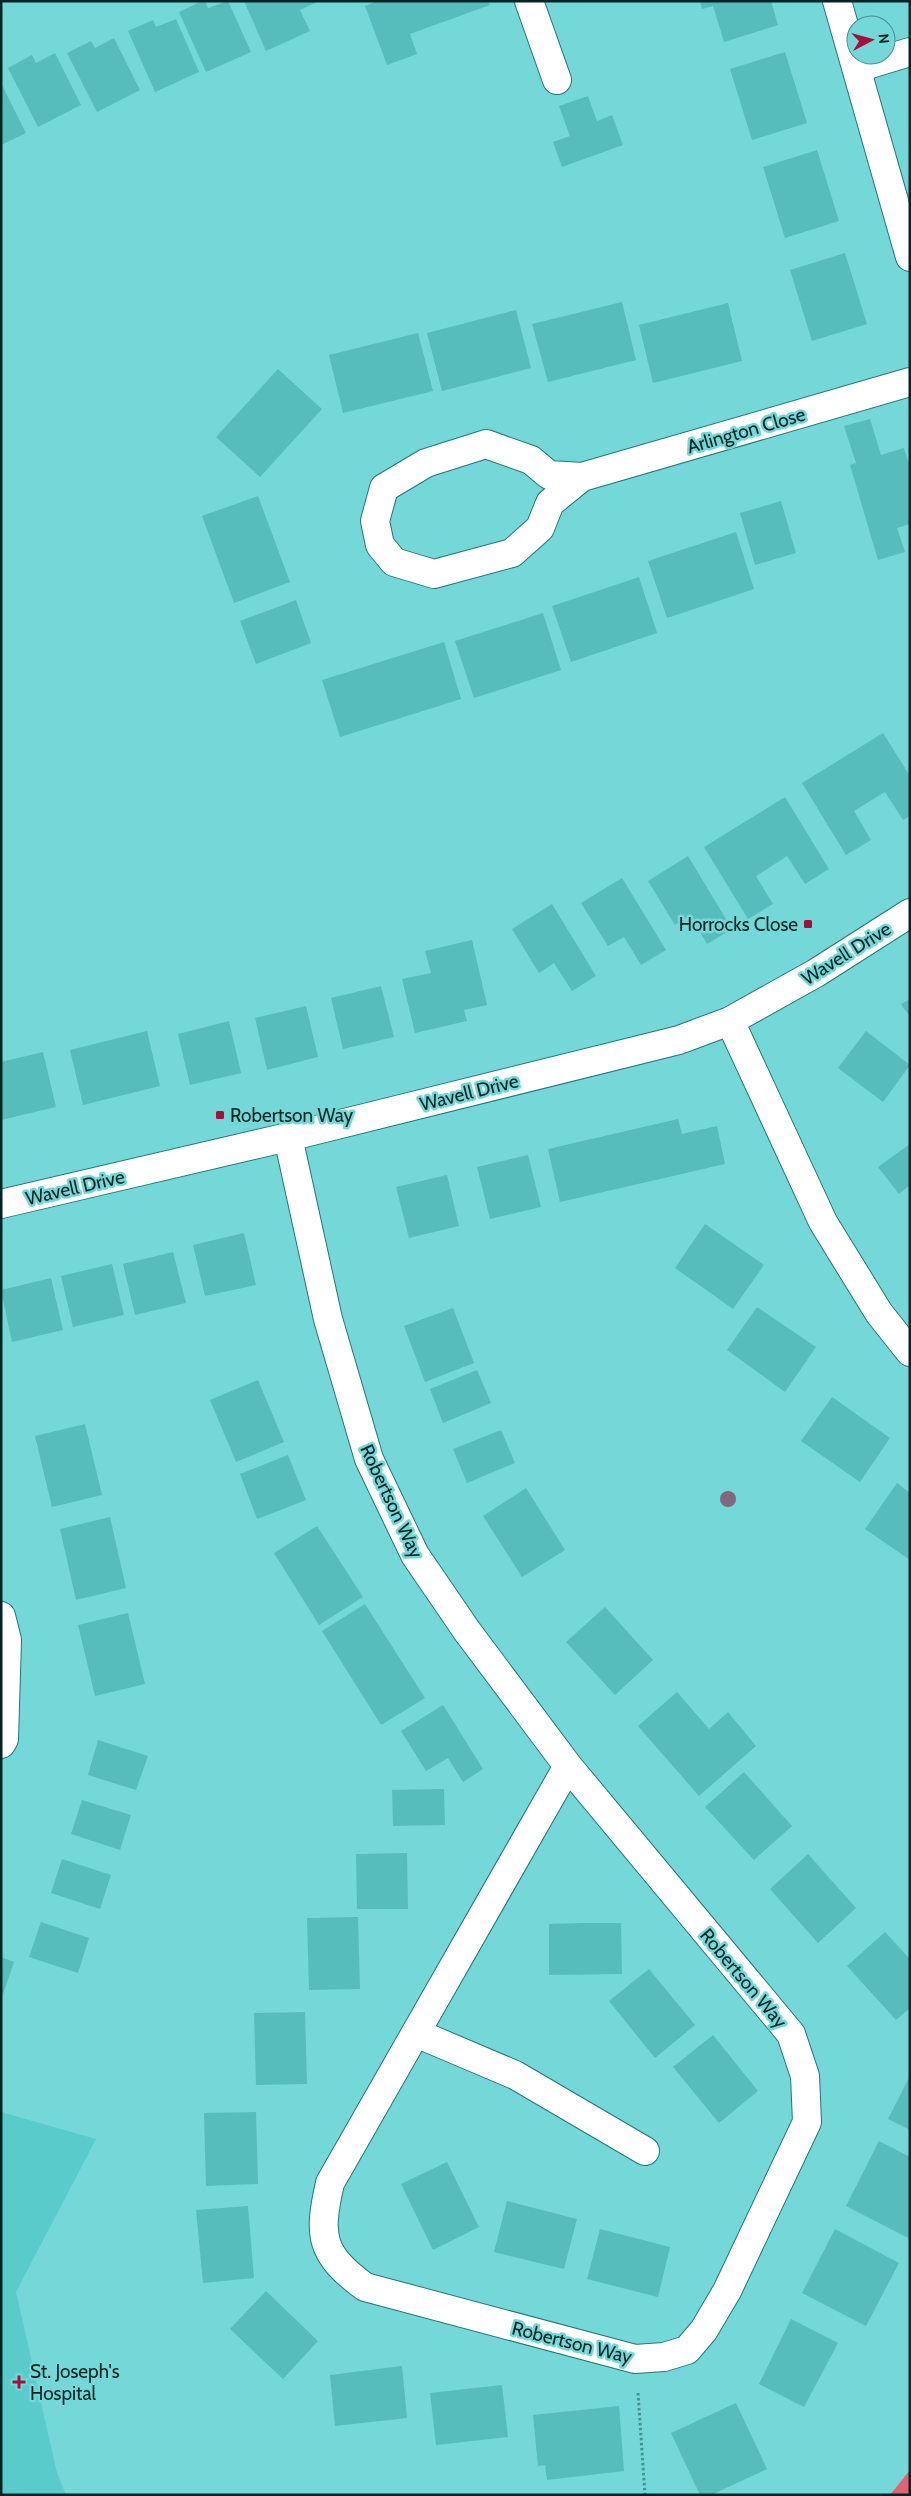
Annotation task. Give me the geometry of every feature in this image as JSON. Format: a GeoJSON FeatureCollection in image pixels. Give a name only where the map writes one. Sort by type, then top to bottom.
{"type":"FeatureCollection","features":[{"type":"Feature","properties":{"kind":"street"},"geometry":{"type":"LineString","coordinates":[[529,1],[557,80]]}},
{"type":"Feature","properties":{"kind":"street"},"geometry":{"type":"LineString","coordinates":[[837,1],[910,257]]}},
{"type":"Feature","properties":{"kind":"street"},"geometry":{"type":"LineString","coordinates":[[856,68],[910,52]]}},
{"type":"Feature","properties":{"kind":"street","name":"Arlington Close"},"geometry":{"type":"LineString","coordinates":[[582,477],[550,503],[540,528],[512,553],[434,574],[394,562],[380,545],[375,521],[384,488],[426,463],[486,444],[531,460],[549,475],[582,477],[910,382]]}},
{"type":"Feature","properties":{"kind":"street","name":"Wavell Drive"},"geometry":{"type":"LineString","coordinates":[[1,1204],[288,1137],[679,1040],[730,1021],[816,973],[910,913]]}},
{"type":"Feature","properties":{"kind":"street"},"geometry":{"type":"LineString","coordinates":[[730,1021],[823,1222],[878,1313],[910,1352]]}},
{"type":"Feature","properties":{"kind":"street","name":"Robertson Way"},"geometry":{"type":"LineString","coordinates":[[288,1137],[328,1319],[369,1459],[415,1554],[466,1631],[568,1766],[790,2034],[805,2076],[808,2122],[723,2298],[704,2330],[687,2350],[664,2357],[635,2359],[365,2287],[344,2271],[326,2246],[323,2214],[330,2183],[568,1766]]}},
{"type":"Feature","properties":{"kind":"street"},"geometry":{"type":"LineString","coordinates":[[1,1616],[7,1640],[4,1739],[1,1744]]}},
{"type":"Feature","properties":{"kind":"street"},"geometry":{"type":"LineString","coordinates":[[416,2032],[515,2075],[645,2151]]}},
{"type":"Feature","properties":{"kind":"path"},"geometry":{"type":"LineString","coordinates":[[635,2359],[645,2495]]}},
{"type":"Feature","properties":{"kind":"shaded area","name":"St. Joseph's Hospital"},"geometry":{"type":"Polygon","coordinates":[[[1,2112],[96,2139],[16,2292],[57,2473],[66,2495],[1,2495],[1,2112]]]}},
{"type":"Feature","properties":{"kind":"shaded area"},"geometry":{"type":"Polygon","coordinates":[[[910,2470],[910,2495],[890,2495],[910,2470]]]}},
{"type":"Feature","properties":{"kind":"building"},"geometry":{"type":"Polygon","coordinates":[[[205,1],[208,8],[228,1],[251,52],[206,72],[179,12],[205,1]]]}},
{"type":"Feature","properties":{"kind":"building"},"geometry":{"type":"Polygon","coordinates":[[[244,1],[319,1],[300,10],[310,31],[266,51],[244,1]]]}},
{"type":"Feature","properties":{"kind":"building"},"geometry":{"type":"Polygon","coordinates":[[[378,1],[488,1],[490,5],[410,34],[417,54],[387,65],[365,6],[378,1]]]}},
{"type":"Feature","properties":{"kind":"building"},"geometry":{"type":"Polygon","coordinates":[[[700,1],[771,1],[778,25],[724,42],[713,6],[702,9],[700,1]]]}},
{"type":"Feature","properties":{"kind":"building"},"geometry":{"type":"Polygon","coordinates":[[[176,19],[199,72],[155,92],[128,31],[153,20],[156,27],[176,19]]]}},
{"type":"Feature","properties":{"kind":"building"},"geometry":{"type":"Polygon","coordinates":[[[114,38],[140,90],[97,112],[67,53],[91,41],[95,48],[114,38]]]}},
{"type":"Feature","properties":{"kind":"building"},"geometry":{"type":"Polygon","coordinates":[[[785,52],[807,123],[752,140],[730,69],[785,52]]]}},
{"type":"Feature","properties":{"kind":"building"},"geometry":{"type":"Polygon","coordinates":[[[55,53],[81,105],[38,127],[8,68],[32,55],[36,63],[55,53]]]}},
{"type":"Feature","properties":{"kind":"building"},"geometry":{"type":"Polygon","coordinates":[[[1,83],[26,133],[1,145],[1,83]]]}},
{"type":"Feature","properties":{"kind":"building"},"geometry":{"type":"Polygon","coordinates":[[[588,96],[597,121],[612,115],[623,145],[562,167],[553,142],[570,136],[559,106],[588,96]]]}},
{"type":"Feature","properties":{"kind":"building"},"geometry":{"type":"Polygon","coordinates":[[[817,150],[839,221],[785,238],[763,167],[817,150]]]}},
{"type":"Feature","properties":{"kind":"building"},"geometry":{"type":"Polygon","coordinates":[[[845,253],[867,324],[812,341],[790,270],[845,253]]]}},
{"type":"Feature","properties":{"kind":"building"},"geometry":{"type":"Polygon","coordinates":[[[622,302],[636,360],[548,382],[532,324],[622,302]]]}},
{"type":"Feature","properties":{"kind":"building"},"geometry":{"type":"Polygon","coordinates":[[[728,303],[742,361],[653,383],[639,325],[728,303]]]}},
{"type":"Feature","properties":{"kind":"building"},"geometry":{"type":"Polygon","coordinates":[[[516,310],[531,368],[442,391],[427,333],[516,310]]]}},
{"type":"Feature","properties":{"kind":"building"},"geometry":{"type":"Polygon","coordinates":[[[418,333],[433,391],[343,413],[329,355],[418,333]]]}},
{"type":"Feature","properties":{"kind":"building"},"geometry":{"type":"Polygon","coordinates":[[[278,369],[322,409],[260,477],[216,437],[278,369]]]}},
{"type":"Feature","properties":{"kind":"building"},"geometry":{"type":"Polygon","coordinates":[[[870,419],[881,455],[904,448],[910,467],[910,524],[897,528],[905,552],[878,560],[850,465],[856,463],[844,426],[870,419]]]}},
{"type":"Feature","properties":{"kind":"building"},"geometry":{"type":"Polygon","coordinates":[[[258,496],[290,582],[234,603],[202,516],[258,496]]]}},
{"type":"Feature","properties":{"kind":"building"},"geometry":{"type":"Polygon","coordinates":[[[781,501],[796,553],[755,565],[740,513],[781,501]]]}},
{"type":"Feature","properties":{"kind":"building"},"geometry":{"type":"Polygon","coordinates":[[[736,532],[754,589],[667,618],[648,561],[736,532]]]}},
{"type":"Feature","properties":{"kind":"building"},"geometry":{"type":"Polygon","coordinates":[[[639,577],[657,633],[571,662],[552,606],[639,577]]]}},
{"type":"Feature","properties":{"kind":"building"},"geometry":{"type":"Polygon","coordinates":[[[296,600],[311,643],[256,664],[240,621],[296,600]]]}},
{"type":"Feature","properties":{"kind":"building"},"geometry":{"type":"Polygon","coordinates":[[[543,613],[561,670],[474,698],[455,641],[543,613]]]}},
{"type":"Feature","properties":{"kind":"building"},"geometry":{"type":"Polygon","coordinates":[[[444,642],[461,699],[340,737],[322,680],[444,642]]]}},
{"type":"Feature","properties":{"kind":"building"},"geometry":{"type":"Polygon","coordinates":[[[883,733],[910,776],[910,816],[903,820],[885,792],[870,801],[854,811],[871,840],[846,855],[802,783],[883,733]]]}},
{"type":"Feature","properties":{"kind":"building"},"geometry":{"type":"Polygon","coordinates":[[[785,797],[829,869],[805,884],[787,856],[756,876],[773,904],[748,919],[704,847],[785,797]]]}},
{"type":"Feature","properties":{"kind":"building"},"geometry":{"type":"Polygon","coordinates":[[[688,856],[732,929],[707,944],[690,915],[675,925],[648,881],[688,856]]]}},
{"type":"Feature","properties":{"kind":"building"},"geometry":{"type":"Polygon","coordinates":[[[622,878],[666,950],[641,965],[624,937],[608,946],[581,903],[622,878]]]}},
{"type":"Feature","properties":{"kind":"building"},"geometry":{"type":"Polygon","coordinates":[[[552,904],[596,976],[572,991],[554,963],[539,973],[512,929],[552,904]]]}},
{"type":"Feature","properties":{"kind":"building"},"geometry":{"type":"Polygon","coordinates":[[[472,940],[487,1005],[464,1010],[467,1021],[415,1033],[402,979],[431,973],[425,951],[472,940]]]}},
{"type":"Feature","properties":{"kind":"building"},"geometry":{"type":"Polygon","coordinates":[[[381,986],[394,1037],[343,1049],[331,998],[381,986]]]}},
{"type":"Feature","properties":{"kind":"building"},"geometry":{"type":"Polygon","coordinates":[[[910,999],[910,1017],[901,1004],[910,999]]]}},
{"type":"Feature","properties":{"kind":"building"},"geometry":{"type":"Polygon","coordinates":[[[306,1006],[318,1057],[267,1070],[255,1018],[306,1006]]]}},
{"type":"Feature","properties":{"kind":"building"},"geometry":{"type":"Polygon","coordinates":[[[229,1021],[241,1073],[190,1085],[178,1034],[229,1021]]]}},
{"type":"Feature","properties":{"kind":"building"},"geometry":{"type":"Polygon","coordinates":[[[147,1031],[160,1086],[83,1105],[70,1050],[147,1031]]]}},
{"type":"Feature","properties":{"kind":"building"},"geometry":{"type":"Polygon","coordinates":[[[866,1031],[910,1065],[883,1102],[838,1068],[866,1031]]]}},
{"type":"Feature","properties":{"kind":"building"},"geometry":{"type":"Polygon","coordinates":[[[43,1052],[56,1107],[1,1120],[1,1062],[43,1052]]]}},
{"type":"Feature","properties":{"kind":"building"},"geometry":{"type":"Polygon","coordinates":[[[678,1119],[682,1134],[717,1126],[725,1164],[560,1202],[548,1149],[678,1119]]]}},
{"type":"Feature","properties":{"kind":"building"},"geometry":{"type":"Polygon","coordinates":[[[910,1144],[910,1185],[899,1194],[878,1167],[910,1144]]]}},
{"type":"Feature","properties":{"kind":"building"},"geometry":{"type":"Polygon","coordinates":[[[528,1155],[541,1207],[490,1219],[477,1167],[528,1155]]]}},
{"type":"Feature","properties":{"kind":"building"},"geometry":{"type":"Polygon","coordinates":[[[447,1175],[459,1226],[409,1238],[396,1187],[447,1175]]]}},
{"type":"Feature","properties":{"kind":"building"},"geometry":{"type":"Polygon","coordinates":[[[705,1224],[764,1265],[733,1309],[675,1268],[705,1224]]]}},
{"type":"Feature","properties":{"kind":"building"},"geometry":{"type":"Polygon","coordinates":[[[244,1233],[256,1285],[205,1296],[193,1245],[244,1233]]]}},
{"type":"Feature","properties":{"kind":"building"},"geometry":{"type":"Polygon","coordinates":[[[173,1252],[186,1303],[135,1315],[123,1264],[173,1252]]]}},
{"type":"Feature","properties":{"kind":"building"},"geometry":{"type":"Polygon","coordinates":[[[112,1264],[124,1315],[73,1327],[61,1276],[112,1264]]]}},
{"type":"Feature","properties":{"kind":"building"},"geometry":{"type":"Polygon","coordinates":[[[51,1278],[63,1330],[12,1342],[1,1290],[51,1278]]]}},
{"type":"Feature","properties":{"kind":"building"},"geometry":{"type":"Polygon","coordinates":[[[757,1307],[816,1347],[785,1392],[727,1350],[757,1307]]]}},
{"type":"Feature","properties":{"kind":"building"},"geometry":{"type":"Polygon","coordinates":[[[453,1308],[474,1363],[425,1382],[404,1326],[453,1308]]]}},
{"type":"Feature","properties":{"kind":"building"},"geometry":{"type":"Polygon","coordinates":[[[477,1370],[491,1403],[443,1423],[430,1389],[477,1370]]]}},
{"type":"Feature","properties":{"kind":"building"},"geometry":{"type":"Polygon","coordinates":[[[258,1380],[284,1442],[236,1462],[210,1400],[258,1380]]]}},
{"type":"Feature","properties":{"kind":"building"},"geometry":{"type":"Polygon","coordinates":[[[832,1397],[890,1438],[860,1482],[801,1441],[832,1397]]]}},
{"type":"Feature","properties":{"kind":"building"},"geometry":{"type":"Polygon","coordinates":[[[85,1424],[102,1495],[52,1507],[35,1436],[85,1424]]]}},
{"type":"Feature","properties":{"kind":"building"},"geometry":{"type":"Polygon","coordinates":[[[501,1430],[515,1463],[467,1483],[453,1449],[501,1430]]]}},
{"type":"Feature","properties":{"kind":"building"},"geometry":{"type":"Polygon","coordinates":[[[288,1455],[306,1500],[257,1519],[240,1474],[288,1455]]]}},
{"type":"Feature","properties":{"kind":"building"},"geometry":{"type":"Polygon","coordinates":[[[897,1483],[910,1493],[910,1560],[865,1529],[897,1483]]]}},
{"type":"Feature","properties":{"kind":"building"},"geometry":{"type":"Polygon","coordinates":[[[526,1488],[565,1550],[522,1577],[483,1516],[526,1488]]]}},
{"type":"Feature","properties":{"kind":"building"},"geometry":{"type":"Polygon","coordinates":[[[110,1517],[126,1588],[76,1600],[60,1529],[110,1517]]]}},
{"type":"Feature","properties":{"kind":"building"},"geometry":{"type":"Polygon","coordinates":[[[317,1526],[363,1597],[319,1625],[274,1553],[317,1526]]]}},
{"type":"Feature","properties":{"kind":"building"},"geometry":{"type":"Polygon","coordinates":[[[365,1604],[425,1698],[381,1725],[322,1631],[365,1604]]]}},
{"type":"Feature","properties":{"kind":"building"},"geometry":{"type":"Polygon","coordinates":[[[605,1607],[653,1660],[615,1695],[566,1642],[605,1607]]]}},
{"type":"Feature","properties":{"kind":"building"},"geometry":{"type":"Polygon","coordinates":[[[128,1613],[145,1684],[95,1696],[78,1625],[128,1613]]]}},
{"type":"Feature","properties":{"kind":"building"},"geometry":{"type":"Polygon","coordinates":[[[677,1692],[709,1729],[728,1712],[756,1746],[699,1796],[638,1726],[677,1692]]]}},
{"type":"Feature","properties":{"kind":"building"},"geometry":{"type":"Polygon","coordinates":[[[443,1705],[483,1769],[463,1782],[448,1758],[426,1771],[401,1731],[443,1705]]]}},
{"type":"Feature","properties":{"kind":"building"},"geometry":{"type":"Polygon","coordinates":[[[98,1740],[148,1756],[136,1790],[88,1775],[98,1740]]]}},
{"type":"Feature","properties":{"kind":"building"},"geometry":{"type":"Polygon","coordinates":[[[744,1772],[792,1826],[754,1860],[705,1807],[744,1772]]]}},
{"type":"Feature","properties":{"kind":"building"},"geometry":{"type":"Polygon","coordinates":[[[444,1789],[445,1825],[393,1826],[392,1790],[444,1789]]]}},
{"type":"Feature","properties":{"kind":"building"},"geometry":{"type":"Polygon","coordinates":[[[82,1800],[131,1815],[120,1850],[71,1834],[82,1800]]]}},
{"type":"Feature","properties":{"kind":"building"},"geometry":{"type":"Polygon","coordinates":[[[407,1853],[408,1909],[357,1909],[356,1854],[407,1853]]]}},
{"type":"Feature","properties":{"kind":"building"},"geometry":{"type":"Polygon","coordinates":[[[808,1854],[856,1908],[818,1943],[770,1889],[808,1854]]]}},
{"type":"Feature","properties":{"kind":"building"},"geometry":{"type":"Polygon","coordinates":[[[62,1859],[111,1875],[100,1909],[51,1893],[62,1859]]]}},
{"type":"Feature","properties":{"kind":"building"},"geometry":{"type":"Polygon","coordinates":[[[358,1917],[360,1989],[309,1990],[307,1918],[358,1917]]]}},
{"type":"Feature","properties":{"kind":"building"},"geometry":{"type":"Polygon","coordinates":[[[41,1922],[89,1938],[78,1973],[29,1957],[41,1922]]]}},
{"type":"Feature","properties":{"kind":"building"},"geometry":{"type":"Polygon","coordinates":[[[621,1923],[622,1974],[549,1975],[549,1924],[621,1923]]]}},
{"type":"Feature","properties":{"kind":"building"},"geometry":{"type":"Polygon","coordinates":[[[885,1932],[910,1959],[910,2008],[896,2020],[847,1966],[885,1932]]]}},
{"type":"Feature","properties":{"kind":"building"},"geometry":{"type":"Polygon","coordinates":[[[1,1957],[14,1962],[2,1997],[1,1997],[1,1957]]]}},
{"type":"Feature","properties":{"kind":"building"},"geometry":{"type":"Polygon","coordinates":[[[649,1969],[695,2025],[655,2058],[609,2001],[649,1969]]]}},
{"type":"Feature","properties":{"kind":"building"},"geometry":{"type":"Polygon","coordinates":[[[305,2012],[307,2084],[256,2085],[254,2013],[305,2012]]]}},
{"type":"Feature","properties":{"kind":"building"},"geometry":{"type":"Polygon","coordinates":[[[713,2035],[758,2091],[719,2123],[673,2067],[713,2035]]]}},
{"type":"Feature","properties":{"kind":"building"},"geometry":{"type":"Polygon","coordinates":[[[910,2076],[910,2130],[888,2119],[910,2076]]]}},
{"type":"Feature","properties":{"kind":"building"},"geometry":{"type":"Polygon","coordinates":[[[256,2112],[258,2184],[206,2186],[204,2113],[256,2112]]]}},
{"type":"Feature","properties":{"kind":"building"},"geometry":{"type":"Polygon","coordinates":[[[879,2141],[910,2157],[910,2239],[846,2206],[879,2141]]]}},
{"type":"Feature","properties":{"kind":"building"},"geometry":{"type":"Polygon","coordinates":[[[447,2162],[479,2227],[433,2250],[401,2184],[447,2162]]]}},
{"type":"Feature","properties":{"kind":"building"},"geometry":{"type":"Polygon","coordinates":[[[507,2201],[577,2219],[564,2269],[494,2252],[507,2201]]]}},
{"type":"Feature","properties":{"kind":"building"},"geometry":{"type":"Polygon","coordinates":[[[248,2206],[254,2278],[203,2283],[196,2210],[248,2206]]]}},
{"type":"Feature","properties":{"kind":"building"},"geometry":{"type":"Polygon","coordinates":[[[600,2229],[670,2247],[658,2297],[587,2279],[600,2229]]]}},
{"type":"Feature","properties":{"kind":"building"},"geometry":{"type":"Polygon","coordinates":[[[835,2229],[899,2263],[866,2326],[802,2293],[835,2229]]]}},
{"type":"Feature","properties":{"kind":"building"},"geometry":{"type":"Polygon","coordinates":[[[266,2291],[318,2341],[283,2379],[230,2329],[266,2291]]]}},
{"type":"Feature","properties":{"kind":"building"},"geometry":{"type":"Polygon","coordinates":[[[791,2319],[838,2343],[804,2407],[759,2384],[791,2319]]]}},
{"type":"Feature","properties":{"kind":"building"},"geometry":{"type":"Polygon","coordinates":[[[402,2366],[407,2418],[335,2426],[330,2375],[402,2366]]]}},
{"type":"Feature","properties":{"kind":"building"},"geometry":{"type":"Polygon","coordinates":[[[502,2385],[508,2437],[436,2445],[430,2393],[502,2385]]]}},
{"type":"Feature","properties":{"kind":"building"},"geometry":{"type":"Polygon","coordinates":[[[736,2403],[767,2469],[711,2495],[700,2495],[671,2433],[736,2403]]]}},
{"type":"Feature","properties":{"kind":"building"},"geometry":{"type":"Polygon","coordinates":[[[619,2406],[624,2471],[547,2480],[545,2465],[538,2466],[533,2415],[619,2406]]]}},
{"type":"Feature","properties":{"kind":"place","name":"Horrocks Close"},"geometry":{"type":"Point","coordinates":[808,924]}},
{"type":"Feature","properties":{"kind":"place","name":"Robertson Way"},"geometry":{"type":"Point","coordinates":[220,1115]}},
{"type":"Feature","properties":{"kind":"place","name":"St. Joseph's Hospital"},"geometry":{"type":"Point","coordinates":[19,2382]}}]}
